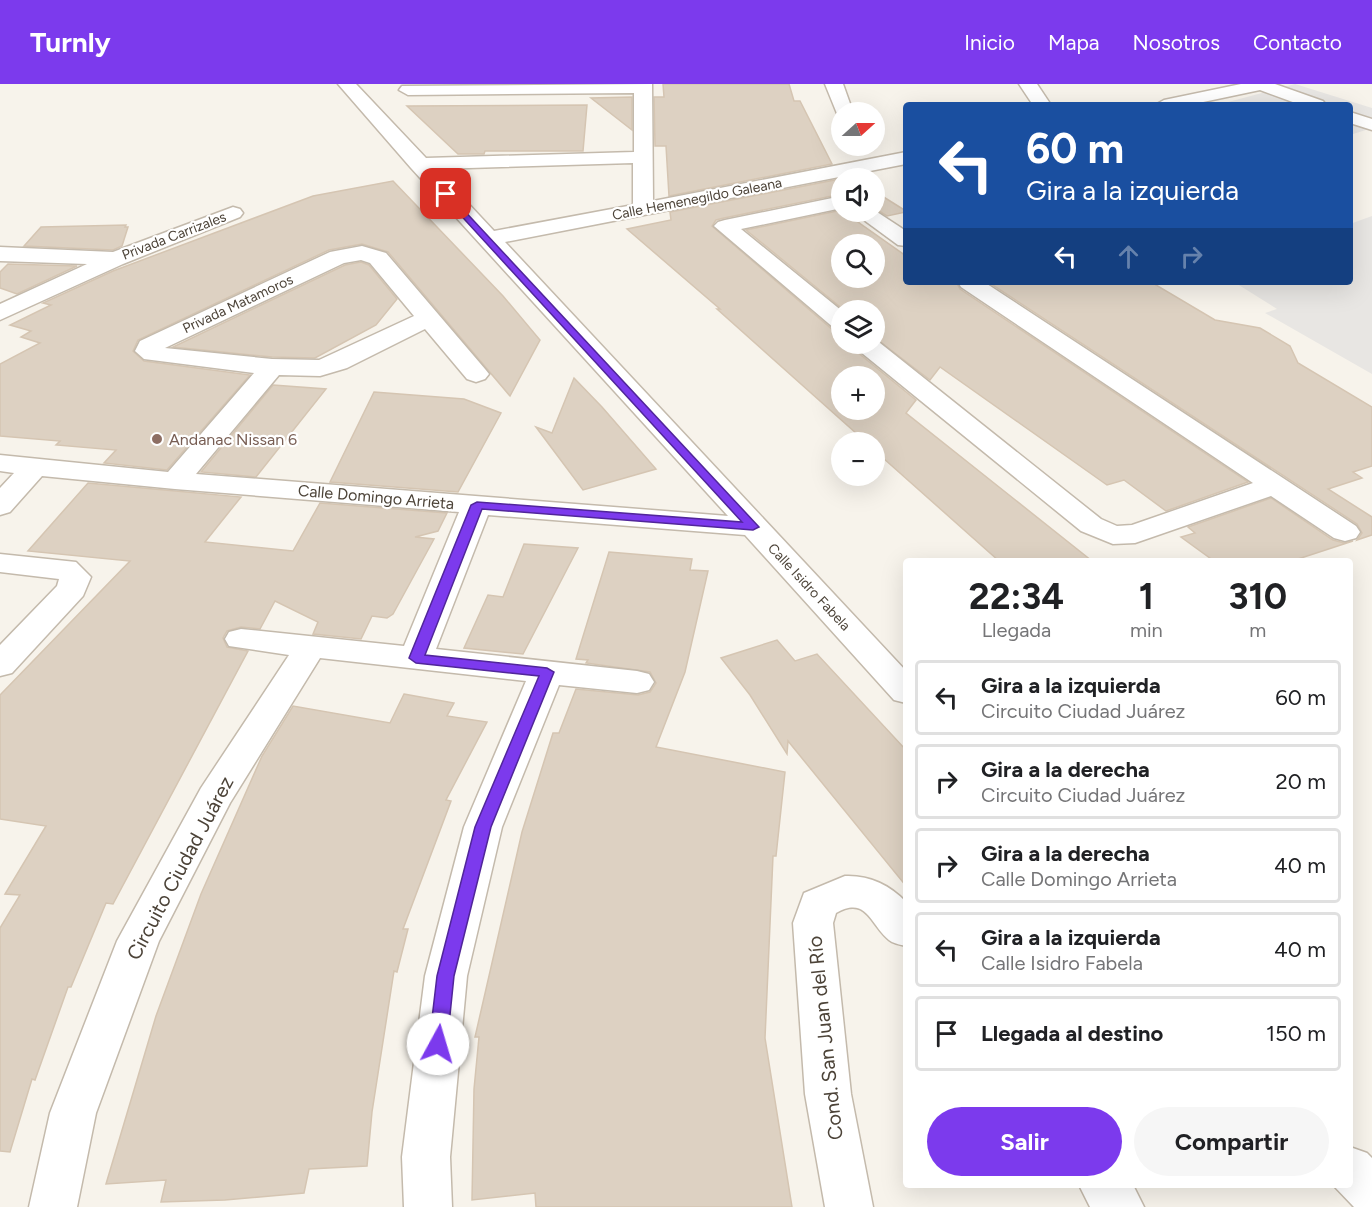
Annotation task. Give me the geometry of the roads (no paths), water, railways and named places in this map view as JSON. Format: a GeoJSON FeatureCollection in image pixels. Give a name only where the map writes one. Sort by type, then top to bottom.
{"type":"FeatureCollection","features":[{"type":"Feature","properties":{"kind":"street","name":"Calle Isidro Fabela"},"geometry":{"type":"LineString","coordinates":[[347,84],[418,164],[903,689]]}},
{"type":"Feature","properties":{"kind":"street"},"geometry":{"type":"LineString","coordinates":[[834,84],[840,102]]}},
{"type":"Feature","properties":{"kind":"street"},"geometry":{"type":"LineString","coordinates":[[1028,84],[1040,102]]}},
{"type":"Feature","properties":{"kind":"street"},"geometry":{"type":"LineString","coordinates":[[1174,102],[1222,88],[1264,84],[1309,102]]}},
{"type":"Feature","properties":{"kind":"street"},"geometry":{"type":"LineString","coordinates":[[408,90],[643,86],[643,209]]}},
{"type":"Feature","properties":{"kind":"street"},"geometry":{"type":"LineString","coordinates":[[1353,118],[1372,125]]}},
{"type":"Feature","properties":{"kind":"street"},"geometry":{"type":"LineString","coordinates":[[860,156],[864,166]]}},
{"type":"Feature","properties":{"kind":"street"},"geometry":{"type":"LineString","coordinates":[[418,164],[642,157]]}},
{"type":"Feature","properties":{"kind":"street","name":"Calle Hemenegildo Galeana"},"geometry":{"type":"LineString","coordinates":[[488,239],[903,159]]}},
{"type":"Feature","properties":{"kind":"street"},"geometry":{"type":"LineString","coordinates":[[814,177],[831,189]]}},
{"type":"Feature","properties":{"kind":"street"},"geometry":{"type":"LineString","coordinates":[[831,204],[725,226],[831,314]]}},
{"type":"Feature","properties":{"kind":"street","name":"Privada Carrizales"},"geometry":{"type":"LineString","coordinates":[[0,313],[115,259],[233,213]]}},
{"type":"Feature","properties":{"kind":"street"},"geometry":{"type":"LineString","coordinates":[[878,222],[903,238]]}},
{"type":"Feature","properties":{"kind":"street","name":"Privada Matamoros"},"geometry":{"type":"LineString","coordinates":[[428,318],[339,363],[303,369],[153,354],[147,351],[149,346],[159,341],[349,254],[362,253],[378,258],[476,374]]}},
{"type":"Feature","properties":{"kind":"street","name":"Privada Carrizales"},"geometry":{"type":"LineString","coordinates":[[0,255],[115,259]]}},
{"type":"Feature","properties":{"kind":"street"},"geometry":{"type":"LineString","coordinates":[[974,285],[1346,532]]}},
{"type":"Feature","properties":{"kind":"street"},"geometry":{"type":"LineString","coordinates":[[879,354],[1091,525],[1113,535],[1135,534],[1275,485]]}},
{"type":"Feature","properties":{"kind":"street"},"geometry":{"type":"LineString","coordinates":[[175,481],[272,367]]}},
{"type":"Feature","properties":{"kind":"street","name":"Calle Domingo Arrieta"},"geometry":{"type":"LineString","coordinates":[[0,464],[175,481],[753,527]]}},
{"type":"Feature","properties":{"kind":"street"},"geometry":{"type":"LineString","coordinates":[[0,506],[33,467]]}},
{"type":"Feature","properties":{"kind":"street"},"geometry":{"type":"LineString","coordinates":[[416,658],[477,505]]}},
{"type":"Feature","properties":{"kind":"street"},"geometry":{"type":"LineString","coordinates":[[0,563],[64,569],[75,577],[72,589],[0,665]]}},
{"type":"Feature","properties":{"kind":"street"},"geometry":{"type":"LineString","coordinates":[[241,639],[637,682]]}},
{"type":"Feature","properties":{"kind":"street","name":"Circuito Ciudad Juárez"},"geometry":{"type":"LineString","coordinates":[[53,1207],[73,1113],[138,941],[214,798],[311,647]]}},
{"type":"Feature","properties":{"kind":"street"},"geometry":{"type":"LineString","coordinates":[[428,1207],[426,1157],[446,976],[483,827],[547,672]]}},
{"type":"Feature","properties":{"kind":"street","name":"Cond. San Juan del Río"},"geometry":{"type":"LineString","coordinates":[[849,1207],[828,1094],[813,923],[818,904],[837,891],[862,891],[887,906],[903,926]]}},
{"type":"Feature","properties":{"kind":"street"},"geometry":{"type":"LineString","coordinates":[[1353,1172],[1372,1192]]}},
{"type":"Feature","properties":{"kind":"street"},"geometry":{"type":"LineString","coordinates":[[1105,1188],[1120,1207]]}},
{"type":"Feature","properties":{"kind":"place","name":"Andanac Nissan 6"},"geometry":{"type":"Point","coordinates":[157,439]}}]}
